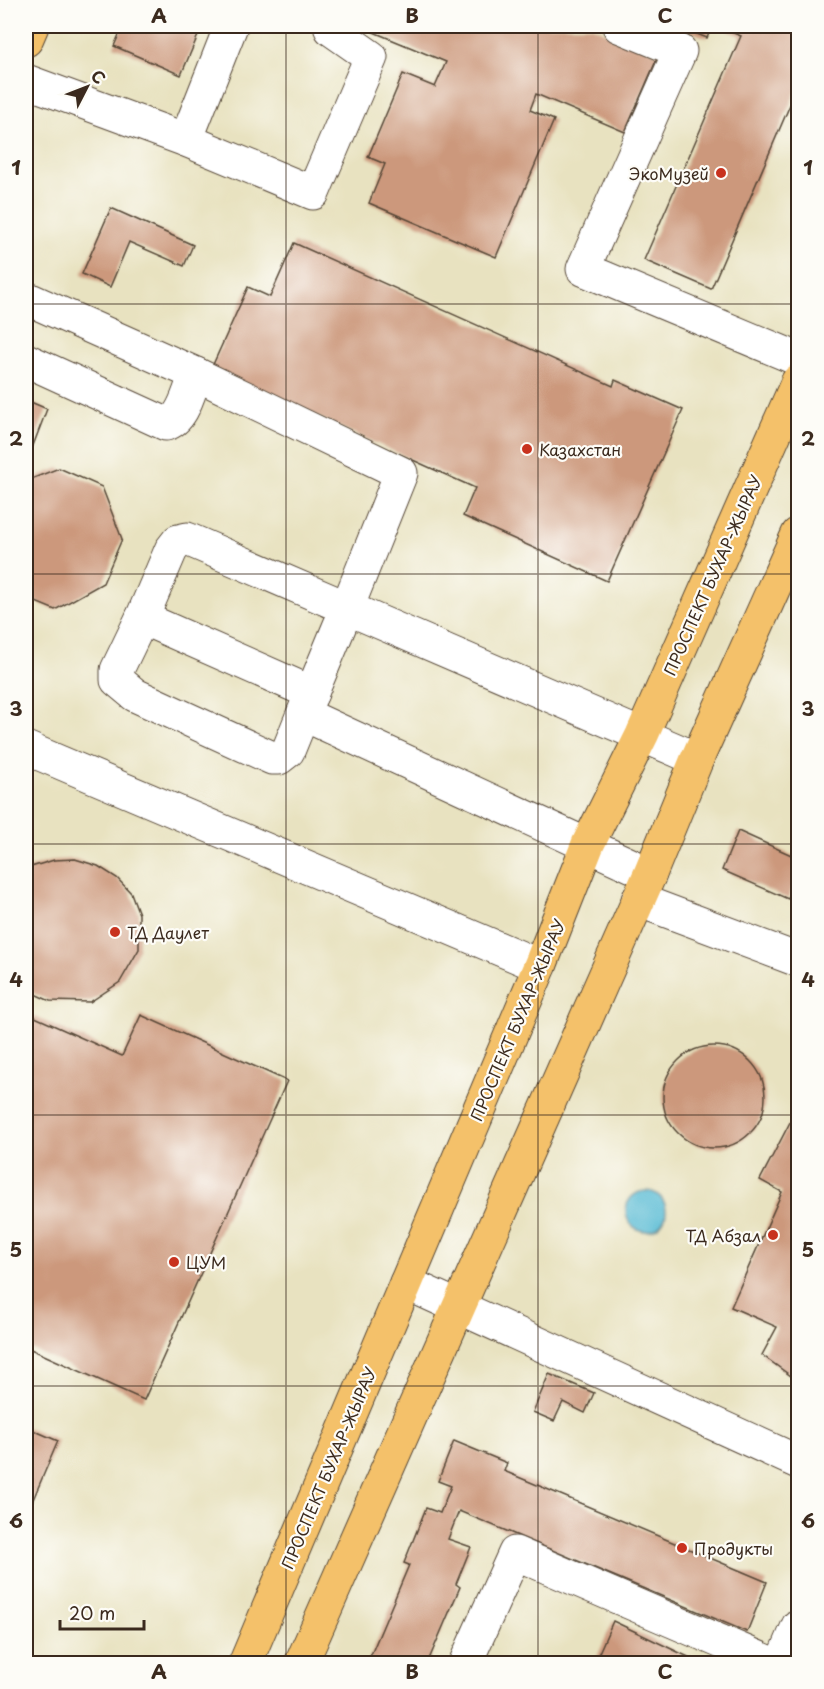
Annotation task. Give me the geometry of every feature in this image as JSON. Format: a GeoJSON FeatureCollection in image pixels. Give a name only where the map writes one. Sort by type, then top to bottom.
{"type":"FeatureCollection","features":[{"type":"Feature","properties":{"kind":"main road"},"geometry":{"type":"LineString","coordinates":[[26,40],[32,26]]}},
{"type":"Feature","properties":{"kind":"main road","name":"ПРОСПЕКТ БУХАР-ЖЫРАУ"},"geometry":{"type":"LineString","coordinates":[[246,1664],[540,966],[588,844],[642,735],[798,381]]}},
{"type":"Feature","properties":{"kind":"main road"},"geometry":{"type":"LineString","coordinates":[[301,1664],[644,887],[697,759],[798,534]]}},
{"type":"Feature","properties":{"kind":"street"},"geometry":{"type":"LineString","coordinates":[[186,140],[231,26]]}},
{"type":"Feature","properties":{"kind":"street"},"geometry":{"type":"LineString","coordinates":[[619,26],[680,51],[583,269],[798,359]]}},
{"type":"Feature","properties":{"kind":"street"},"geometry":{"type":"LineString","coordinates":[[26,81],[186,140],[313,193],[372,57],[327,27]]}},
{"type":"Feature","properties":{"kind":"street"},"geometry":{"type":"LineString","coordinates":[[26,298],[196,374],[401,473],[347,608],[288,751],[279,758],[272,758],[135,695],[117,680],[117,670],[171,550],[178,541],[187,538],[347,608],[697,759]]}},
{"type":"Feature","properties":{"kind":"street"},"geometry":{"type":"LineString","coordinates":[[26,360],[166,424],[173,422],[179,415],[196,374]]}},
{"type":"Feature","properties":{"kind":"street"},"geometry":{"type":"LineString","coordinates":[[142,618],[588,844],[644,887],[798,960]]}},
{"type":"Feature","properties":{"kind":"street"},"geometry":{"type":"LineString","coordinates":[[26,748],[540,966]]}},
{"type":"Feature","properties":{"kind":"street"},"geometry":{"type":"LineString","coordinates":[[406,1283],[798,1462]]}},
{"type":"Feature","properties":{"kind":"street"},"geometry":{"type":"LineString","coordinates":[[465,1664],[515,1553],[773,1664]]}},
{"type":"Feature","properties":{"kind":"street"},"geometry":{"type":"LineString","coordinates":[[782,1664],[798,1626]]}},
{"type":"Feature","properties":{"kind":"water"},"geometry":{"type":"Polygon","coordinates":[[[646,1191],[660,1197],[666,1211],[660,1225],[646,1231],[632,1225],[626,1211],[632,1197],[646,1191]]]}},
{"type":"Feature","properties":{"kind":"building"},"geometry":{"type":"Polygon","coordinates":[[[123,26],[202,26],[181,75],[114,46],[123,26]]]}},
{"type":"Feature","properties":{"kind":"building"},"geometry":{"type":"Polygon","coordinates":[[[359,26],[591,26],[659,54],[625,132],[536,94],[530,110],[554,120],[496,257],[369,203],[385,164],[368,157],[403,74],[435,87],[446,62],[359,26]]]}},
{"type":"Feature","properties":{"kind":"building"},"geometry":{"type":"Polygon","coordinates":[[[677,26],[712,26],[707,38],[677,26]]]}},
{"type":"Feature","properties":{"kind":"building","name":"ЭкоМузей"},"geometry":{"type":"Polygon","coordinates":[[[716,26],[798,26],[798,86],[711,289],[644,260],[741,36],[716,26]]]}},
{"type":"Feature","properties":{"kind":"building"},"geometry":{"type":"Polygon","coordinates":[[[111,208],[193,245],[184,266],[129,242],[110,287],[82,274],[111,208]]]}},
{"type":"Feature","properties":{"kind":"building","name":"Казахстан"},"geometry":{"type":"Polygon","coordinates":[[[294,243],[613,386],[615,380],[683,410],[607,581],[463,516],[475,488],[211,369],[248,287],[270,297],[294,243]]]}},
{"type":"Feature","properties":{"kind":"building"},"geometry":{"type":"Polygon","coordinates":[[[26,400],[47,409],[26,464],[26,400]]]}},
{"type":"Feature","properties":{"kind":"building"},"geometry":{"type":"Polygon","coordinates":[[[59,468],[102,487],[122,539],[103,583],[55,610],[26,598],[26,481],[59,468]]]}},
{"type":"Feature","properties":{"kind":"building"},"geometry":{"type":"Polygon","coordinates":[[[738,831],[798,858],[798,875],[788,899],[722,870],[738,831]]]}},
{"type":"Feature","properties":{"kind":"building"},"geometry":{"type":"Polygon","coordinates":[[[75,859],[98,866],[117,878],[131,893],[139,914],[139,949],[120,982],[90,1002],[50,1001],[26,990],[26,873],[31,867],[54,860],[75,859]]]}},
{"type":"Feature","properties":{"kind":"building"},"geometry":{"type":"Polygon","coordinates":[[[26,1013],[122,1056],[141,1015],[287,1081],[144,1400],[26,1347],[26,1013]]]}},
{"type":"Feature","properties":{"kind":"building"},"geometry":{"type":"Polygon","coordinates":[[[714,1046],[743,1054],[757,1068],[765,1097],[757,1126],[743,1140],[714,1148],[685,1140],[671,1126],[663,1097],[671,1068],[685,1054],[714,1046]]]}},
{"type":"Feature","properties":{"kind":"building"},"geometry":{"type":"Polygon","coordinates":[[[798,1107],[798,1381],[762,1355],[777,1327],[731,1307],[782,1192],[760,1180],[798,1107]]]}},
{"type":"Feature","properties":{"kind":"building"},"geometry":{"type":"Polygon","coordinates":[[[549,1374],[594,1393],[585,1413],[563,1402],[554,1421],[533,1412],[549,1374]]]}},
{"type":"Feature","properties":{"kind":"building"},"geometry":{"type":"Polygon","coordinates":[[[26,1427],[58,1441],[26,1516],[26,1427]]]}},
{"type":"Feature","properties":{"kind":"building"},"geometry":{"type":"Polygon","coordinates":[[[454,1441],[507,1463],[504,1471],[767,1582],[747,1632],[459,1511],[448,1539],[471,1547],[456,1584],[460,1587],[427,1664],[367,1664],[409,1565],[404,1563],[426,1508],[440,1513],[451,1486],[438,1481],[454,1441]]]}},
{"type":"Feature","properties":{"kind":"building"},"geometry":{"type":"Polygon","coordinates":[[[613,1621],[703,1664],[594,1664],[613,1621]]]}},
{"type":"Feature","properties":{"kind":"place","name":"ЭкоМузей"},"geometry":{"type":"Point","coordinates":[721,173]}},
{"type":"Feature","properties":{"kind":"place","name":"Казахстан"},"geometry":{"type":"Point","coordinates":[527,449]}},
{"type":"Feature","properties":{"kind":"place","name":"ТД Даулет"},"geometry":{"type":"Point","coordinates":[115,932]}},
{"type":"Feature","properties":{"kind":"place","name":"ТД Абзал"},"geometry":{"type":"Point","coordinates":[773,1235]}},
{"type":"Feature","properties":{"kind":"place","name":"ЦУМ"},"geometry":{"type":"Point","coordinates":[174,1262]}},
{"type":"Feature","properties":{"kind":"place","name":"Продукты"},"geometry":{"type":"Point","coordinates":[682,1548]}}]}
